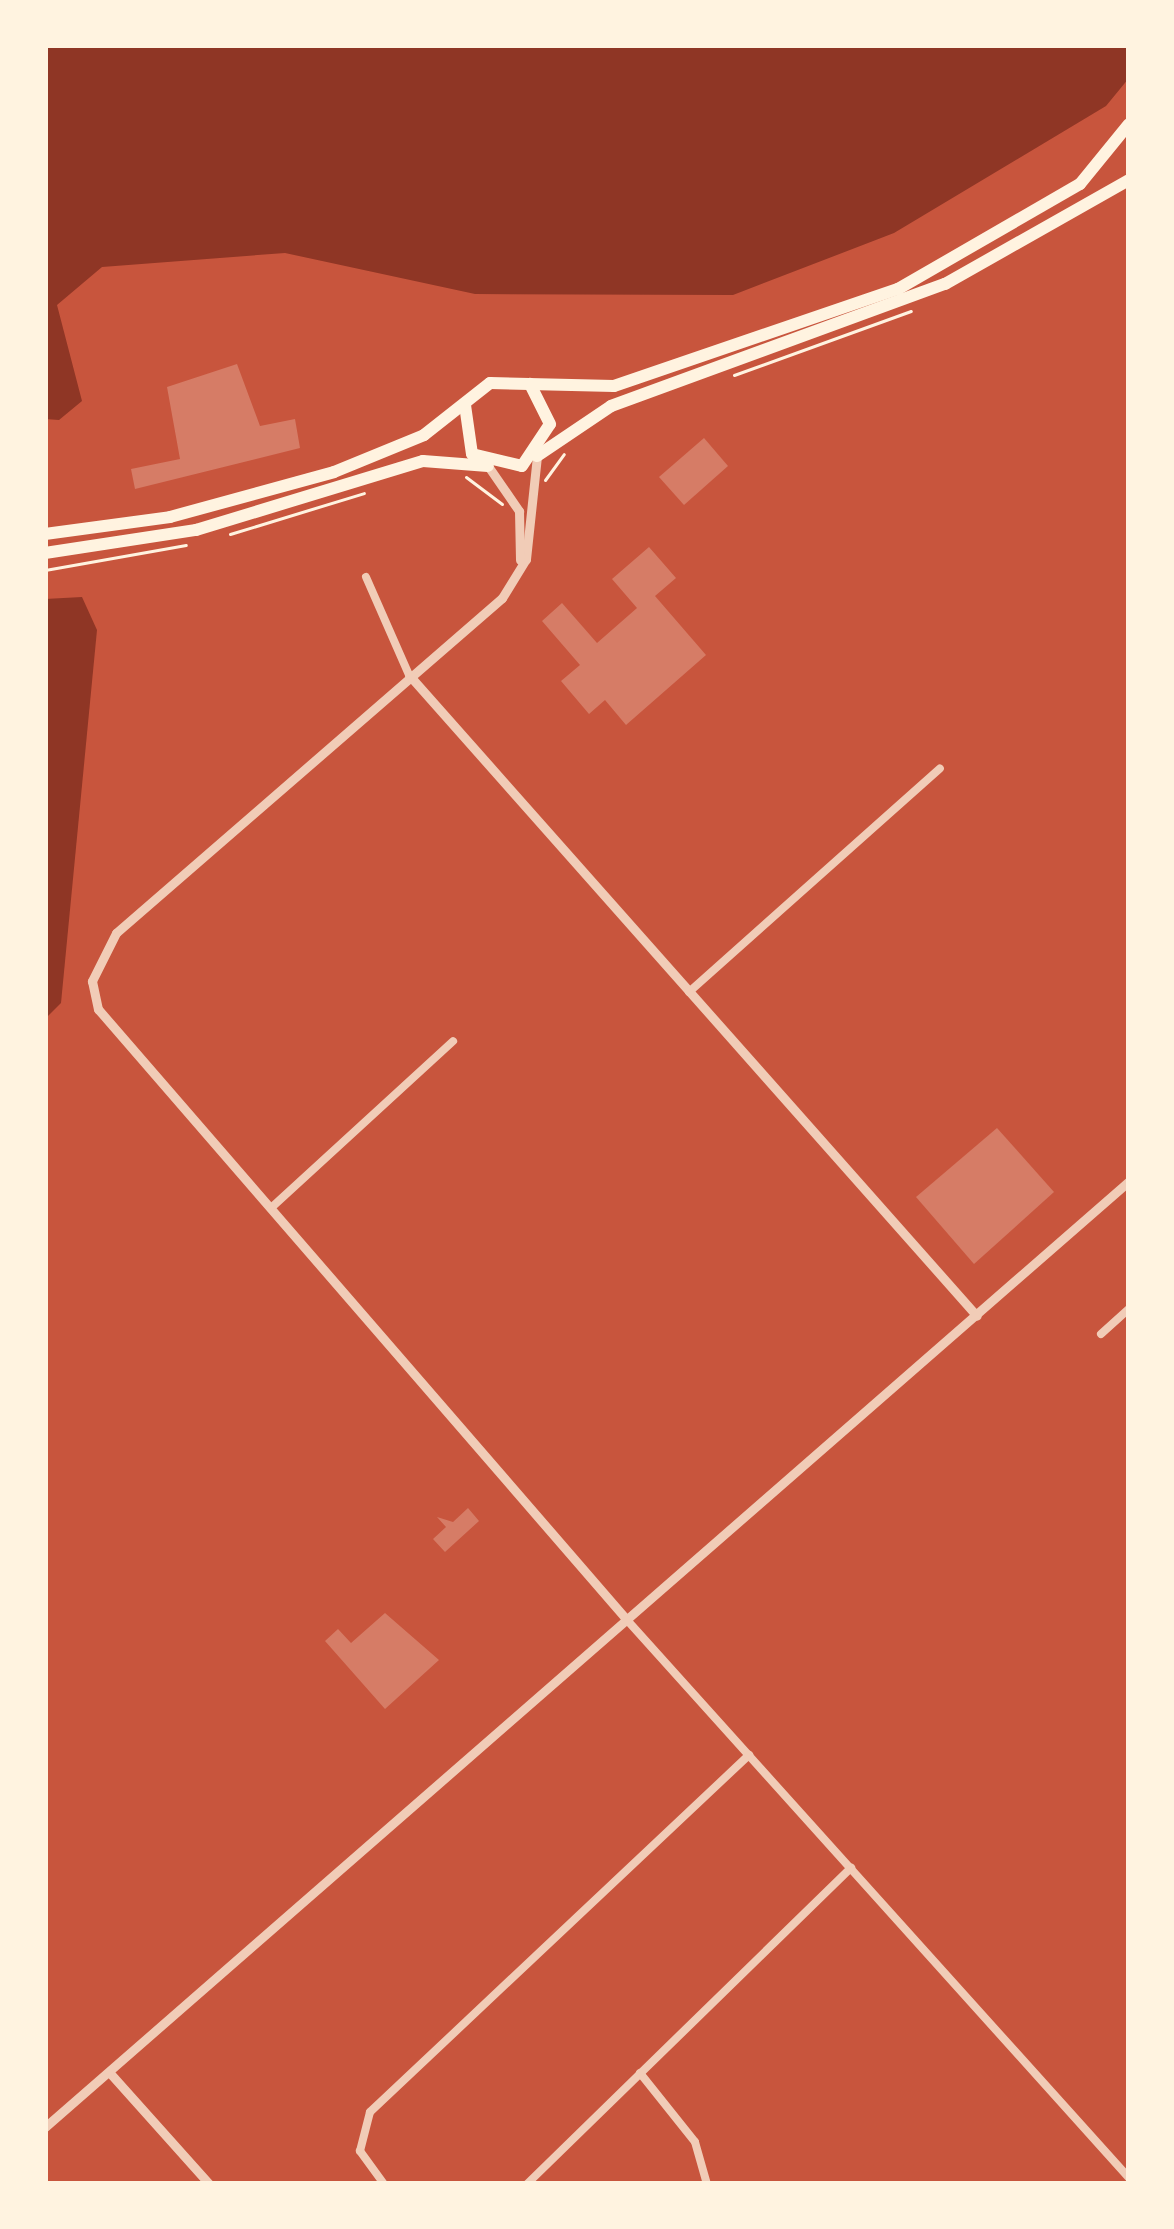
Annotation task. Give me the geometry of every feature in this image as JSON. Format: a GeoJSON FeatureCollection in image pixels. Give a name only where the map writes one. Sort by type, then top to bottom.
{"type":"FeatureCollection","features":[{"type":"Feature","properties":{"kind":"highway"},"geometry":{"type":"LineString","coordinates":[[45,534],[170,517],[334,472],[424,435],[490,383],[614,386],[898,290],[1080,184],[1129,124]]}},
{"type":"Feature","properties":{"kind":"highway"},"geometry":{"type":"LineString","coordinates":[[45,553],[196,530],[423,461],[488,466],[537,456],[611,406],[945,284],[1129,181]]}},
{"type":"Feature","properties":{"kind":"highway"},"geometry":{"type":"LineString","coordinates":[[530,384],[550,424],[537,456]]}},
{"type":"Feature","properties":{"kind":"highway"},"geometry":{"type":"LineString","coordinates":[[469,399],[462,437],[488,466]]}},
{"type":"Feature","properties":{"kind":"street"},"geometry":{"type":"LineString","coordinates":[[537,456],[526,559],[487,610],[97,955],[98,1009],[628,1620],[1129,2178]]}},
{"type":"Feature","properties":{"kind":"street"},"geometry":{"type":"LineString","coordinates":[[487,610],[521,559],[524,532],[509,484],[488,466]]}},
{"type":"Feature","properties":{"kind":"street"},"geometry":{"type":"LineString","coordinates":[[366,578],[409,675],[977,1316]]}},
{"type":"Feature","properties":{"kind":"street"},"geometry":{"type":"LineString","coordinates":[[689,992],[940,768]]}},
{"type":"Feature","properties":{"kind":"street"},"geometry":{"type":"LineString","coordinates":[[271,1208],[453,1041]]}},
{"type":"Feature","properties":{"kind":"street"},"geometry":{"type":"LineString","coordinates":[[45,2127],[1126,1188]]}},
{"type":"Feature","properties":{"kind":"street"},"geometry":{"type":"LineString","coordinates":[[1101,1334],[1129,1309]]}},
{"type":"Feature","properties":{"kind":"street"},"geometry":{"type":"LineString","coordinates":[[384,2184],[361,2151],[370,2112],[749,1755]]}},
{"type":"Feature","properties":{"kind":"street"},"geometry":{"type":"LineString","coordinates":[[530,2183],[851,1868]]}},
{"type":"Feature","properties":{"kind":"street"},"geometry":{"type":"LineString","coordinates":[[109,2072],[209,2184]]}},
{"type":"Feature","properties":{"kind":"street"},"geometry":{"type":"LineString","coordinates":[[640,2073],[695,2142],[707,2184]]}},
{"type":"Feature","properties":{"kind":"path"},"geometry":{"type":"LineString","coordinates":[[454,473],[493,506]]}},
{"type":"Feature","properties":{"kind":"path"},"geometry":{"type":"LineString","coordinates":[[220,536],[379,488]]}},
{"type":"Feature","properties":{"kind":"path"},"geometry":{"type":"LineString","coordinates":[[45,570],[200,542]]}},
{"type":"Feature","properties":{"kind":"shaded area"},"geometry":{"type":"Polygon","coordinates":[[[45,45],[1129,45],[1129,78],[1106,106],[894,233],[733,295],[475,294],[285,253],[102,267],[57,305],[82,401],[59,420],[45,419],[45,45]]]}},
{"type":"Feature","properties":{"kind":"shaded area"},"geometry":{"type":"Polygon","coordinates":[[[82,597],[97,630],[61,1003],[45,1019],[45,599],[82,597]]]}},
{"type":"Feature","properties":{"kind":"building"},"geometry":{"type":"Polygon","coordinates":[[[237,364],[260,426],[295,419],[300,448],[135,489],[131,469],[180,459],[167,387],[237,364]]]}},
{"type":"Feature","properties":{"kind":"building"},"geometry":{"type":"Polygon","coordinates":[[[704,438],[728,466],[684,505],[659,477],[704,438]]]}},
{"type":"Feature","properties":{"kind":"building"},"geometry":{"type":"Polygon","coordinates":[[[649,547],[676,578],[655,596],[706,655],[626,725],[605,700],[589,714],[561,681],[580,665],[542,621],[562,603],[597,643],[637,608],[612,579],[649,547]]]}},
{"type":"Feature","properties":{"kind":"building"},"geometry":{"type":"Polygon","coordinates":[[[997,1128],[1054,1192],[974,1264],[916,1197],[997,1128]]]}},
{"type":"Feature","properties":{"kind":"building"},"geometry":{"type":"Polygon","coordinates":[[[468,1508],[479,1521],[445,1552],[433,1539],[446,1527],[437,1517],[453,1522],[468,1508]]]}},
{"type":"Feature","properties":{"kind":"building"},"geometry":{"type":"Polygon","coordinates":[[[385,1613],[439,1660],[385,1709],[325,1641],[338,1629],[351,1643],[385,1613]]]}}]}
